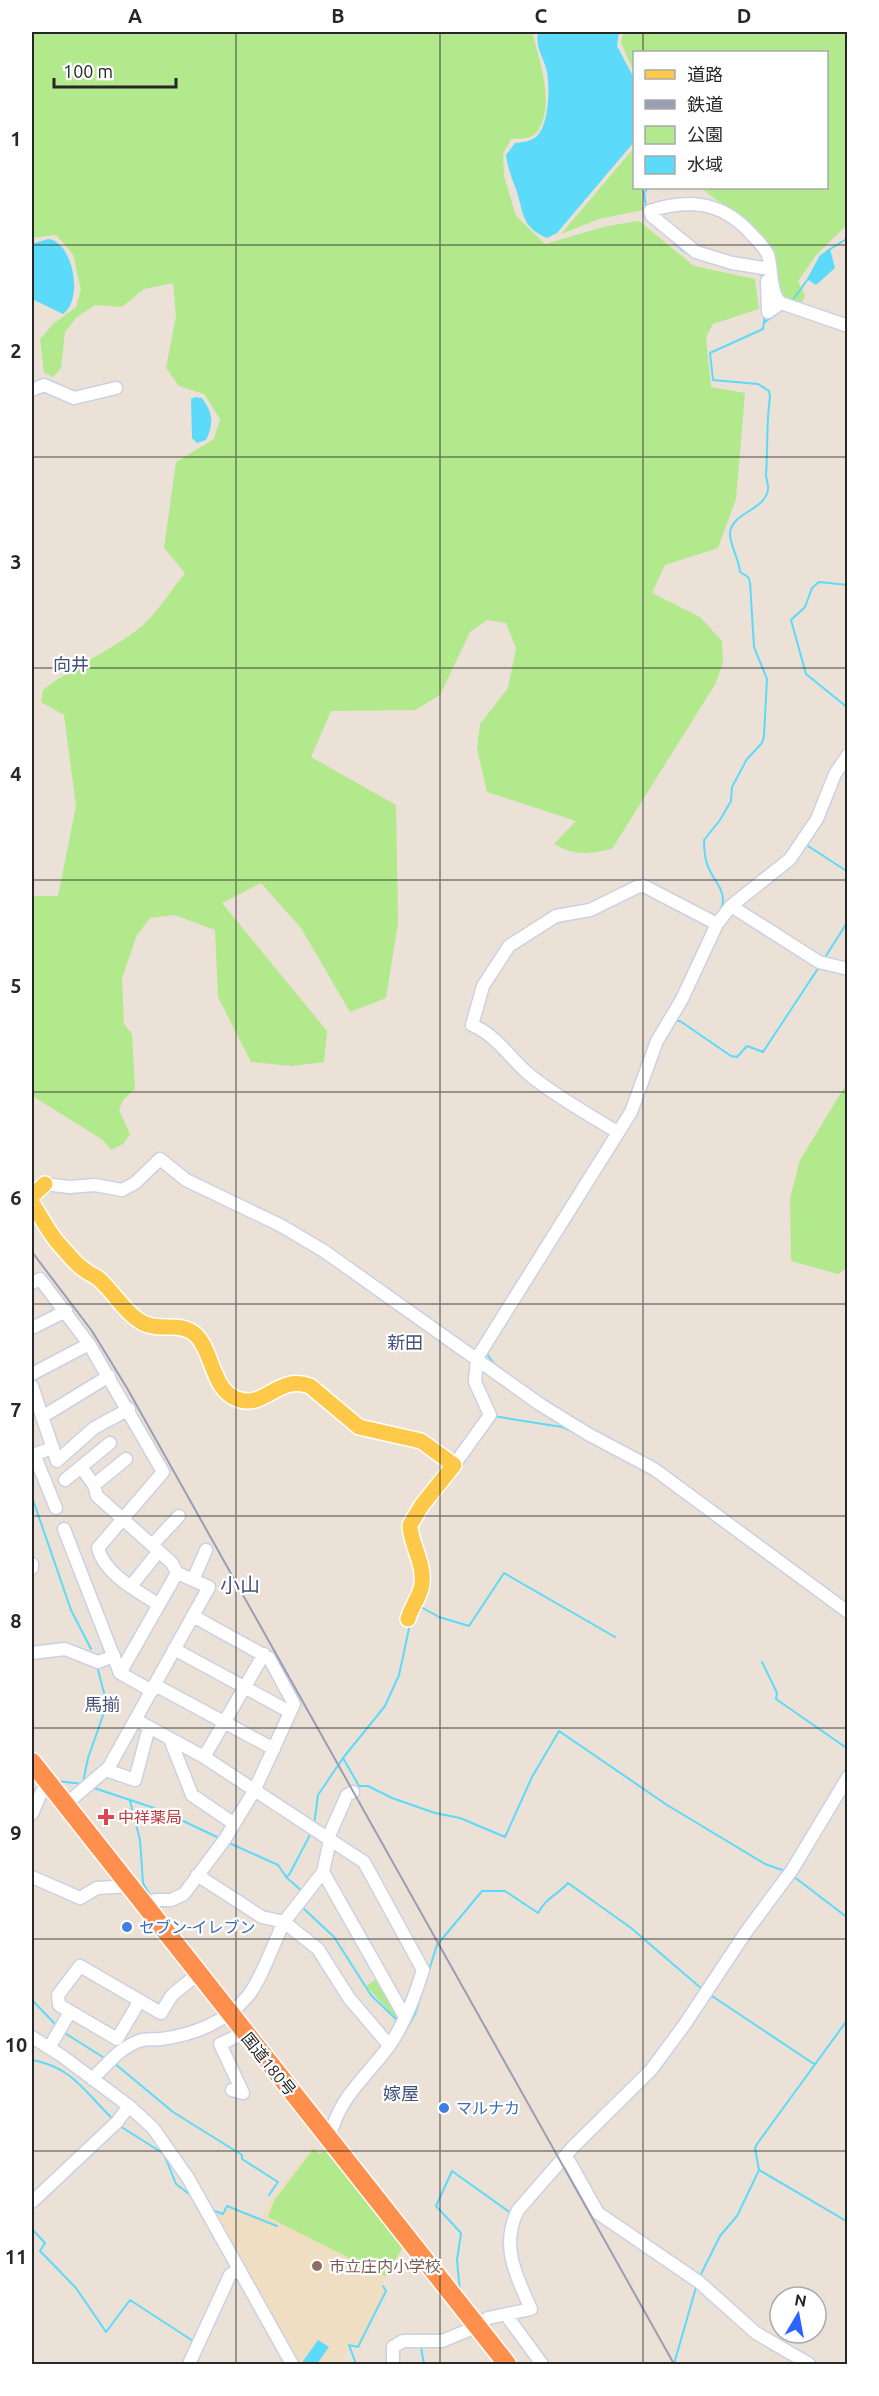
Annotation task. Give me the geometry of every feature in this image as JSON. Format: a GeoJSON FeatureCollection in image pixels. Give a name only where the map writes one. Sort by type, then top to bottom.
{"type":"FeatureCollection","features":[{"type":"Feature","properties":{"kind":"highway","name":"国道180号"},"geometry":{"type":"LineString","coordinates":[[32,1762],[130,1886],[152,1904],[198,1974],[507,2364]]}},
{"type":"Feature","properties":{"kind":"main road"},"geometry":{"type":"LineString","coordinates":[[32,1196],[38,1183]]}},
{"type":"Feature","properties":{"kind":"main road"},"geometry":{"type":"LineString","coordinates":[[32,1203],[58,1244],[84,1270],[99,1279],[139,1321],[155,1326],[184,1328],[194,1333],[203,1344],[222,1387],[232,1397],[251,1401],[265,1397],[281,1385],[303,1384],[359,1427],[421,1441],[454,1465],[422,1504],[410,1525],[421,1565],[421,1589],[412,1604],[408,1619]]}},
{"type":"Feature","properties":{"kind":"street"},"geometry":{"type":"LineString","coordinates":[[766,269],[732,263],[690,249],[652,216],[650,211],[676,205],[721,208],[740,221],[767,252],[766,269],[777,299],[781,303],[848,326]]}},
{"type":"Feature","properties":{"kind":"street"},"geometry":{"type":"LineString","coordinates":[[32,390],[44,385],[74,398],[116,388]]}},
{"type":"Feature","properties":{"kind":"street"},"geometry":{"type":"LineString","coordinates":[[454,1465],[490,1415],[475,1382],[477,1358],[638,1099],[657,1041],[682,999],[713,923],[790,859],[817,819],[835,774],[848,755]]}},
{"type":"Feature","properties":{"kind":"street"},"geometry":{"type":"LineString","coordinates":[[617,1132],[541,1084],[521,1068],[497,1040],[472,1025],[483,986],[509,946],[556,916],[590,910],[637,887],[644,886],[713,923]]}},
{"type":"Feature","properties":{"kind":"street"},"geometry":{"type":"LineString","coordinates":[[731,906],[822,963],[848,969]]}},
{"type":"Feature","properties":{"kind":"street"},"geometry":{"type":"LineString","coordinates":[[38,1183],[69,1187],[95,1185],[122,1190],[135,1183],[160,1159],[186,1180],[280,1225],[324,1251],[568,1422],[654,1469],[848,1612]]}},
{"type":"Feature","properties":{"kind":"street"},"geometry":{"type":"LineString","coordinates":[[32,1283],[40,1279],[89,1344],[129,1408],[163,1472],[98,1548],[102,1561],[131,1586],[159,1605]]}},
{"type":"Feature","properties":{"kind":"street"},"geometry":{"type":"LineString","coordinates":[[32,1328],[66,1311]]}},
{"type":"Feature","properties":{"kind":"street"},"geometry":{"type":"LineString","coordinates":[[32,1374],[89,1344]]}},
{"type":"Feature","properties":{"kind":"street"},"geometry":{"type":"LineString","coordinates":[[42,1417],[109,1376]]}},
{"type":"Feature","properties":{"kind":"street"},"geometry":{"type":"LineString","coordinates":[[32,1389],[57,1461],[94,1428],[129,1408]]}},
{"type":"Feature","properties":{"kind":"street"},"geometry":{"type":"LineString","coordinates":[[65,1480],[110,1443]]}},
{"type":"Feature","properties":{"kind":"street"},"geometry":{"type":"LineString","coordinates":[[53,1448],[38,1454],[36,1459],[56,1508]]}},
{"type":"Feature","properties":{"kind":"street"},"geometry":{"type":"LineString","coordinates":[[94,1485],[126,1459]]}},
{"type":"Feature","properties":{"kind":"street"},"geometry":{"type":"LineString","coordinates":[[65,1805],[106,1770],[209,1587],[177,1572],[156,1548],[97,1496],[94,1485],[81,1467]]}},
{"type":"Feature","properties":{"kind":"street"},"geometry":{"type":"LineString","coordinates":[[131,1586],[179,1516]]}},
{"type":"Feature","properties":{"kind":"street"},"geometry":{"type":"LineString","coordinates":[[64,1529],[120,1673],[274,1749]]}},
{"type":"Feature","properties":{"kind":"street"},"geometry":{"type":"LineString","coordinates":[[193,1580],[206,1550]]}},
{"type":"Feature","properties":{"kind":"street"},"geometry":{"type":"LineString","coordinates":[[120,1673],[177,1572]]}},
{"type":"Feature","properties":{"kind":"street"},"geometry":{"type":"LineString","coordinates":[[152,1904],[184,1894],[224,1841],[254,1791],[294,1704],[264,1654],[193,1616]]}},
{"type":"Feature","properties":{"kind":"street"},"geometry":{"type":"LineString","coordinates":[[32,1653],[65,1649],[98,1662],[114,1656]]}},
{"type":"Feature","properties":{"kind":"street"},"geometry":{"type":"LineString","coordinates":[[174,1649],[290,1712]]}},
{"type":"Feature","properties":{"kind":"street"},"geometry":{"type":"LineString","coordinates":[[204,1757],[264,1654]]}},
{"type":"Feature","properties":{"kind":"street"},"geometry":{"type":"LineString","coordinates":[[136,1720],[204,1757],[364,1862],[423,1970],[402,2022],[389,2045],[343,2100],[329,2139]]}},
{"type":"Feature","properties":{"kind":"street"},"geometry":{"type":"LineString","coordinates":[[106,1770],[135,1780],[149,1727]]}},
{"type":"Feature","properties":{"kind":"street"},"geometry":{"type":"LineString","coordinates":[[170,1739],[192,1795],[233,1823]]}},
{"type":"Feature","properties":{"kind":"street"},"geometry":{"type":"LineString","coordinates":[[393,2364],[392,2352],[397,2344],[403,2341],[442,2341],[488,2318],[531,2309],[510,2258],[512,2222],[542,2182],[651,2070],[789,1874],[848,1777]]}},
{"type":"Feature","properties":{"kind":"street"},"geometry":{"type":"LineString","coordinates":[[32,1814],[42,1793],[49,1785]]}},
{"type":"Feature","properties":{"kind":"street"},"geometry":{"type":"LineString","coordinates":[[92,2079],[108,2061],[141,2040],[177,2037],[215,2023],[248,1997],[284,1922],[323,1872],[329,1839],[347,1795],[353,1792]]}},
{"type":"Feature","properties":{"kind":"street"},"geometry":{"type":"LineString","coordinates":[[323,1872],[402,2022]]}},
{"type":"Feature","properties":{"kind":"street"},"geometry":{"type":"LineString","coordinates":[[197,1875],[262,1917],[284,1922],[318,1949],[349,1998],[389,2045]]}},
{"type":"Feature","properties":{"kind":"street"},"geometry":{"type":"LineString","coordinates":[[32,1877],[80,1898],[97,1888],[130,1886]]}},
{"type":"Feature","properties":{"kind":"street"},"geometry":{"type":"LineString","coordinates":[[140,2002],[117,2039],[59,2005],[58,1995],[80,1966],[161,2013],[172,1995],[198,1974]]}},
{"type":"Feature","properties":{"kind":"street"},"geometry":{"type":"LineString","coordinates":[[49,2048],[70,2012]]}},
{"type":"Feature","properties":{"kind":"street"},"geometry":{"type":"LineString","coordinates":[[232,2090],[243,2093],[220,2044],[244,2032]]}},
{"type":"Feature","properties":{"kind":"street"},"geometry":{"type":"LineString","coordinates":[[32,2037],[129,2106],[153,2128],[171,2152],[292,2364]]}},
{"type":"Feature","properties":{"kind":"street"},"geometry":{"type":"LineString","coordinates":[[34,2196],[116,2122],[129,2106]]}},
{"type":"Feature","properties":{"kind":"street"},"geometry":{"type":"LineString","coordinates":[[566,2156],[598,2213],[698,2281],[756,2333],[809,2364]]}},
{"type":"Feature","properties":{"kind":"street"},"geometry":{"type":"LineString","coordinates":[[189,2364],[230,2275],[239,2270]]}},
{"type":"Feature","properties":{"kind":"street"},"geometry":{"type":"LineString","coordinates":[[506,2315],[542,2364]]}},
{"type":"Feature","properties":{"kind":"shaded area","name":"市立庄内小学校"},"geometry":{"type":"Polygon","coordinates":[[[313,2145],[318,2152],[328,2147],[406,2246],[381,2285],[385,2291],[359,2343],[351,2347],[339,2364],[295,2364],[208,2209],[224,2215],[228,2205],[261,2218],[269,2203],[313,2145]]]}},
{"type":"Feature","properties":{"kind":"green space"},"geometry":{"type":"Polygon","coordinates":[[[32,32],[532,32],[542,69],[546,96],[545,109],[543,121],[537,132],[528,137],[511,139],[503,154],[504,176],[516,216],[545,244],[607,226],[639,221],[694,266],[755,279],[759,309],[713,324],[706,337],[711,387],[745,393],[736,499],[718,548],[665,565],[652,593],[700,617],[722,641],[723,662],[716,683],[612,849],[582,853],[562,848],[554,844],[576,821],[487,792],[477,749],[480,724],[508,688],[516,648],[506,623],[487,620],[470,632],[440,695],[415,710],[331,711],[311,757],[396,805],[398,923],[386,998],[350,1012],[301,928],[261,883],[222,903],[327,1031],[324,1062],[292,1066],[251,1062],[218,997],[215,930],[175,915],[150,918],[137,935],[122,978],[124,1024],[132,1034],[135,1089],[123,1100],[119,1110],[130,1134],[123,1144],[111,1150],[103,1140],[34,1097],[32,1099],[32,896],[58,896],[76,806],[64,715],[41,702],[43,690],[126,638],[144,624],[157,611],[185,573],[164,548],[176,462],[214,439],[220,419],[204,394],[179,386],[166,368],[176,316],[173,283],[144,289],[122,307],[95,305],[76,318],[65,332],[61,368],[53,377],[44,373],[40,339],[53,324],[76,307],[81,290],[73,254],[56,235],[32,238],[32,32]]]}},
{"type":"Feature","properties":{"kind":"green space"},"geometry":{"type":"Polygon","coordinates":[[[623,32],[847,32],[847,225],[817,254],[798,281],[805,295],[800,307],[779,298],[773,263],[739,217],[702,189],[828,189],[828,51],[633,51],[633,70],[621,43],[623,32]]]}},
{"type":"Feature","properties":{"kind":"green space"},"geometry":{"type":"Polygon","coordinates":[[[633,149],[633,189],[645,189],[641,193],[643,210],[599,219],[561,234],[633,149]]]}},
{"type":"Feature","properties":{"kind":"green space"},"geometry":{"type":"Polygon","coordinates":[[[847,1083],[848,1267],[838,1274],[791,1261],[790,1198],[800,1160],[847,1083]]]}},
{"type":"Feature","properties":{"kind":"green space"},"geometry":{"type":"Polygon","coordinates":[[[380,1977],[400,2013],[398,2020],[366,1986],[380,1977]]]}},
{"type":"Feature","properties":{"kind":"green space"},"geometry":{"type":"Polygon","coordinates":[[[314,2148],[319,2154],[327,2150],[403,2247],[385,2276],[268,2217],[274,2201],[314,2148]]]}},
{"type":"Feature","properties":{"kind":"water"},"geometry":{"type":"Polygon","coordinates":[[[538,32],[619,32],[617,46],[633,76],[633,143],[557,233],[547,238],[528,225],[525,219],[506,155],[515,143],[529,141],[537,136],[544,124],[548,106],[548,79],[537,38],[538,32]]]}},
{"type":"Feature","properties":{"kind":"water"},"geometry":{"type":"Polygon","coordinates":[[[48,239],[57,242],[64,250],[73,272],[73,297],[63,314],[32,299],[32,244],[48,239]]]}},
{"type":"Feature","properties":{"kind":"water"},"geometry":{"type":"Polygon","coordinates":[[[830,249],[835,268],[816,285],[807,279],[820,255],[830,249]]]}},
{"type":"Feature","properties":{"kind":"water"},"geometry":{"type":"Polygon","coordinates":[[[202,398],[211,419],[206,440],[197,443],[192,438],[191,399],[202,398]]]}},
{"type":"Feature","properties":{"kind":"water"},"geometry":{"type":"Polygon","coordinates":[[[318,2340],[329,2347],[317,2364],[301,2364],[318,2340]]]}},
{"type":"Feature","properties":{"kind":"waterway"},"geometry":{"type":"LineString","coordinates":[[646,207],[644,193],[647,189]]}},
{"type":"Feature","properties":{"kind":"waterway"},"geometry":{"type":"LineString","coordinates":[[668,236],[682,250],[694,257]]}},
{"type":"Feature","properties":{"kind":"waterway"},"geometry":{"type":"LineString","coordinates":[[827,251],[848,238]]}},
{"type":"Feature","properties":{"kind":"waterway"},"geometry":{"type":"LineString","coordinates":[[754,272],[762,275],[763,279]]}},
{"type":"Feature","properties":{"kind":"waterway"},"geometry":{"type":"LineString","coordinates":[[792,301],[808,279]]}},
{"type":"Feature","properties":{"kind":"waterway"},"geometry":{"type":"LineString","coordinates":[[765,322],[782,310]]}},
{"type":"Feature","properties":{"kind":"waterway"},"geometry":{"type":"LineString","coordinates":[[721,909],[722,893],[708,866],[704,840],[731,801],[732,787],[747,759],[762,743],[767,679],[754,647],[750,582],[748,577],[740,572],[730,532],[732,525],[762,502],[766,496],[770,397],[769,391],[758,384],[713,380],[710,353],[763,329],[765,314]]}},
{"type":"Feature","properties":{"kind":"waterway"},"geometry":{"type":"LineString","coordinates":[[848,585],[819,582],[812,588],[805,607],[791,620],[806,674],[848,708]]}},
{"type":"Feature","properties":{"kind":"waterway"},"geometry":{"type":"LineString","coordinates":[[805,844],[848,872]]}},
{"type":"Feature","properties":{"kind":"waterway"},"geometry":{"type":"LineString","coordinates":[[824,959],[848,921]]}},
{"type":"Feature","properties":{"kind":"waterway"},"geometry":{"type":"LineString","coordinates":[[683,983],[702,942]]}},
{"type":"Feature","properties":{"kind":"waterway"},"geometry":{"type":"LineString","coordinates":[[675,1021],[680,1021],[731,1056],[737,1057],[747,1046],[763,1052],[819,967]]}},
{"type":"Feature","properties":{"kind":"waterway"},"geometry":{"type":"LineString","coordinates":[[642,1100],[654,1066]]}},
{"type":"Feature","properties":{"kind":"waterway"},"geometry":{"type":"LineString","coordinates":[[489,1350],[487,1354],[495,1365]]}},
{"type":"Feature","properties":{"kind":"waterway"},"geometry":{"type":"LineString","coordinates":[[493,1416],[562,1427],[576,1433]]}},
{"type":"Feature","properties":{"kind":"waterway"},"geometry":{"type":"LineString","coordinates":[[32,1497],[71,1610],[91,1649]]}},
{"type":"Feature","properties":{"kind":"waterway"},"geometry":{"type":"LineString","coordinates":[[723,1513],[774,1550]]}},
{"type":"Feature","properties":{"kind":"waterway"},"geometry":{"type":"LineString","coordinates":[[421,1607],[439,1617],[469,1626],[504,1573],[615,1637]]}},
{"type":"Feature","properties":{"kind":"waterway"},"geometry":{"type":"LineString","coordinates":[[343,1758],[385,1706],[399,1675],[410,1624]]}},
{"type":"Feature","properties":{"kind":"waterway"},"geometry":{"type":"LineString","coordinates":[[762,1662],[777,1693],[776,1699],[848,1749]]}},
{"type":"Feature","properties":{"kind":"waterway"},"geometry":{"type":"LineString","coordinates":[[83,1782],[88,1758],[107,1704],[98,1670]]}},
{"type":"Feature","properties":{"kind":"waterway"},"geometry":{"type":"LineString","coordinates":[[314,1825],[318,1795],[343,1758],[359,1786],[368,1786],[392,1798],[435,1813],[460,1818],[505,1837],[532,1777],[559,1731],[667,1805],[765,1864],[785,1871]]}},
{"type":"Feature","properties":{"kind":"waterway"},"geometry":{"type":"LineString","coordinates":[[843,1774],[848,1766]]}},
{"type":"Feature","properties":{"kind":"waterway"},"geometry":{"type":"LineString","coordinates":[[56,1781],[83,1784]]}},
{"type":"Feature","properties":{"kind":"waterway"},"geometry":{"type":"LineString","coordinates":[[91,1787],[160,1810],[219,1838]]}},
{"type":"Feature","properties":{"kind":"waterway"},"geometry":{"type":"LineString","coordinates":[[130,1801],[140,1840],[143,1883],[151,1897]]}},
{"type":"Feature","properties":{"kind":"waterway"},"geometry":{"type":"LineString","coordinates":[[286,1877],[311,1833]]}},
{"type":"Feature","properties":{"kind":"waterway"},"geometry":{"type":"LineString","coordinates":[[227,1842],[278,1865],[287,1878],[303,1892]]}},
{"type":"Feature","properties":{"kind":"waterway"},"geometry":{"type":"LineString","coordinates":[[793,1876],[848,1918]]}},
{"type":"Feature","properties":{"kind":"waterway"},"geometry":{"type":"LineString","coordinates":[[404,2026],[407,2028],[415,2014],[437,1945],[482,1891],[505,1891],[538,1913],[545,1903],[568,1883],[631,1928],[702,1989]]}},
{"type":"Feature","properties":{"kind":"waterway"},"geometry":{"type":"LineString","coordinates":[[302,1907],[334,1937],[371,1995],[398,2021]]}},
{"type":"Feature","properties":{"kind":"waterway"},"geometry":{"type":"LineString","coordinates":[[709,1994],[814,2064]]}},
{"type":"Feature","properties":{"kind":"waterway"},"geometry":{"type":"LineString","coordinates":[[32,2000],[57,2026]]}},
{"type":"Feature","properties":{"kind":"waterway"},"geometry":{"type":"LineString","coordinates":[[700,2276],[720,2236],[737,2216],[759,2170],[755,2148],[757,2144],[848,2019]]}},
{"type":"Feature","properties":{"kind":"waterway"},"geometry":{"type":"LineString","coordinates":[[63,2032],[106,2059]]}},
{"type":"Feature","properties":{"kind":"waterway"},"geometry":{"type":"LineString","coordinates":[[32,2060],[69,2075],[114,2120]]}},
{"type":"Feature","properties":{"kind":"waterway"},"geometry":{"type":"LineString","coordinates":[[114,2063],[173,2112],[242,2155],[242,2159],[278,2182],[269,2195]]}},
{"type":"Feature","properties":{"kind":"waterway"},"geometry":{"type":"LineString","coordinates":[[120,2126],[164,2154],[176,2184],[193,2197]]}},
{"type":"Feature","properties":{"kind":"waterway"},"geometry":{"type":"LineString","coordinates":[[759,2170],[848,2222]]}},
{"type":"Feature","properties":{"kind":"waterway"},"geometry":{"type":"LineString","coordinates":[[460,2292],[457,2260],[461,2233],[436,2206],[452,2171],[512,2214]]}},
{"type":"Feature","properties":{"kind":"waterway"},"geometry":{"type":"LineString","coordinates":[[212,2210],[223,2214],[227,2206],[277,2226]]}},
{"type":"Feature","properties":{"kind":"waterway"},"geometry":{"type":"LineString","coordinates":[[32,2229],[45,2243],[40,2251],[76,2288],[106,2332],[130,2300],[193,2341]]}},
{"type":"Feature","properties":{"kind":"waterway"},"geometry":{"type":"LineString","coordinates":[[674,2364],[697,2284]]}},
{"type":"Feature","properties":{"kind":"waterway"},"geometry":{"type":"LineString","coordinates":[[356,2364],[349,2345],[358,2347],[386,2291],[383,2286]]}},
{"type":"Feature","properties":{"kind":"waterway"},"geometry":{"type":"LineString","coordinates":[[421,2347],[424,2364]]}},
{"type":"Feature","properties":{"kind":"railway"},"geometry":{"type":"LineString","coordinates":[[32,1252],[92,1331],[127,1388],[674,2364]]}},
{"type":"Feature","properties":{"kind":"place","name":"中祥薬局"},"geometry":{"type":"Point","coordinates":[106,1817]}},
{"type":"Feature","properties":{"kind":"place","name":"セブン-イレブン"},"geometry":{"type":"Point","coordinates":[127,1927]}},
{"type":"Feature","properties":{"kind":"place","name":"マルナカ"},"geometry":{"type":"Point","coordinates":[444,2108]}},
{"type":"Feature","properties":{"kind":"place","name":"市立庄内小学校"},"geometry":{"type":"Point","coordinates":[317,2266]}},
{"type":"Feature","properties":{"kind":"district","name":"向井"},"geometry":{"type":"Point","coordinates":[71,664]}},
{"type":"Feature","properties":{"kind":"district","name":"新田"},"geometry":{"type":"Point","coordinates":[405,1342]}},
{"type":"Feature","properties":{"kind":"district","name":"小山"},"geometry":{"type":"Point","coordinates":[240,1584]}},
{"type":"Feature","properties":{"kind":"district","name":"馬揃"},"geometry":{"type":"Point","coordinates":[102,1704]}},
{"type":"Feature","properties":{"kind":"district","name":"嫁屋"},"geometry":{"type":"Point","coordinates":[401,2093]}}]}
